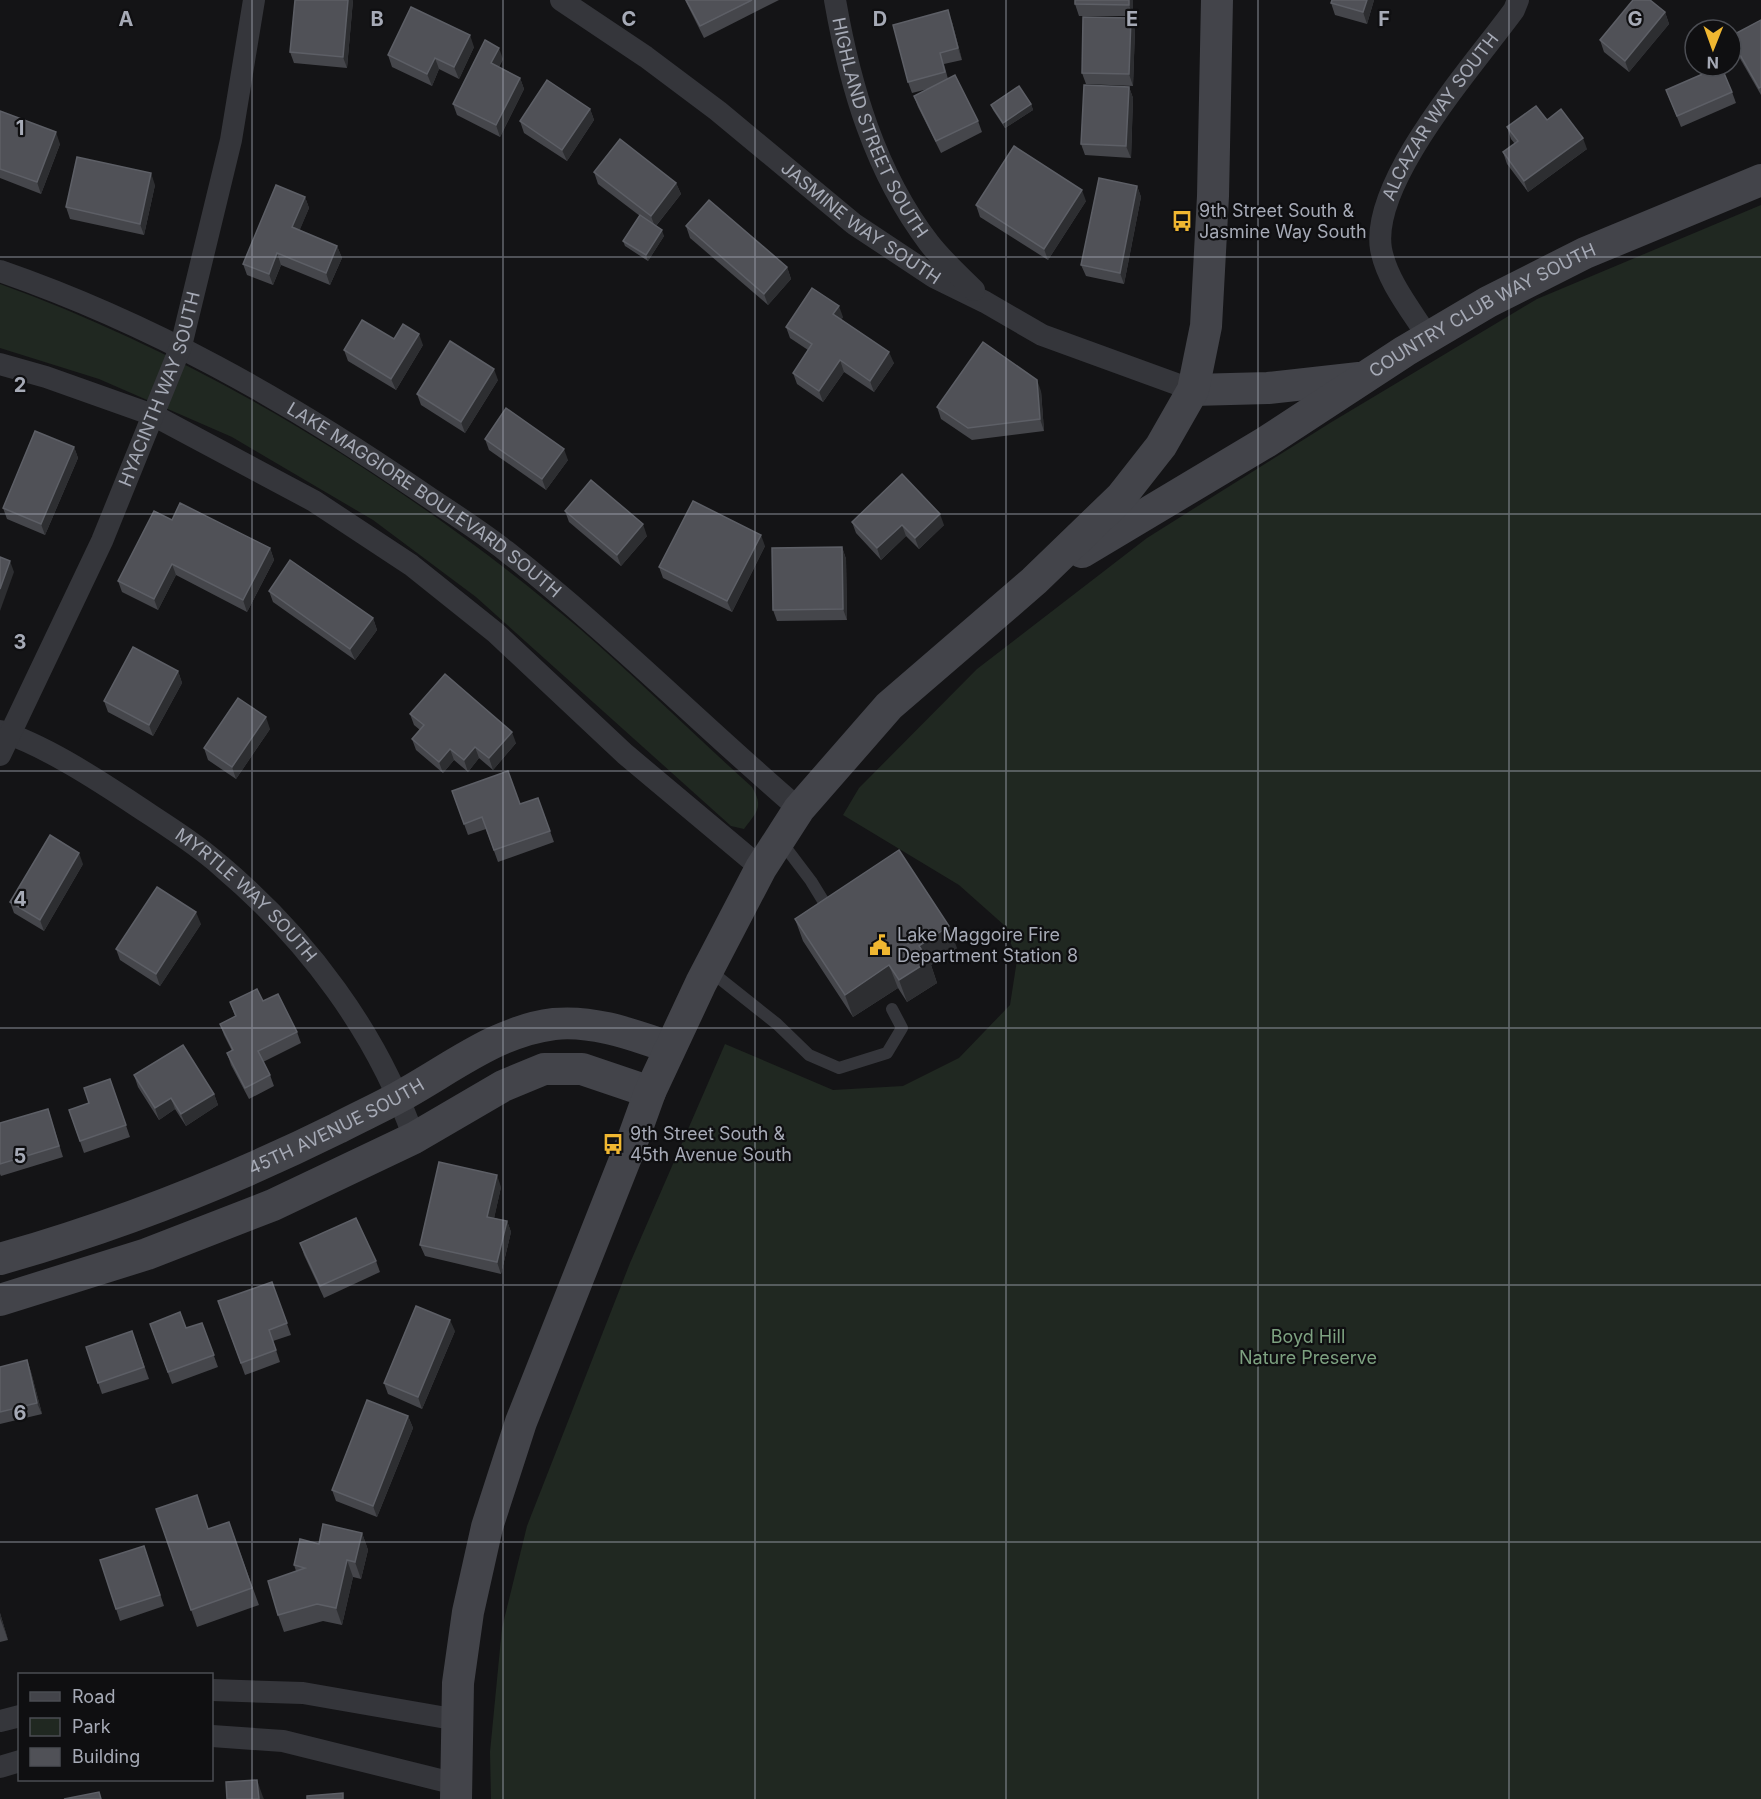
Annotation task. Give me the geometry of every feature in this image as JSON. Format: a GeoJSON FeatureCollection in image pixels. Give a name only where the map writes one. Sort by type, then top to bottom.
{"type":"FeatureCollection","features":[{"type":"Feature","properties":{"kind":"main road"},"geometry":{"type":"LineString","coordinates":[[456,1791],[458,1683],[468,1612],[487,1527],[521,1422],[669,1047],[761,868],[799,809],[889,706],[1034,581],[1121,497],[1161,446],[1193,390],[1206,326],[1213,196],[1217,0]]}},
{"type":"Feature","properties":{"kind":"main road","name":"COUNTRY CLUB WAY SOUTH"},"geometry":{"type":"LineString","coordinates":[[1193,390],[1332,383],[1369,376],[1428,337],[1488,302],[1585,253],[1761,180]]}},
{"type":"Feature","properties":{"kind":"main road"},"geometry":{"type":"LineString","coordinates":[[1034,581],[1266,442],[1369,376]]}},
{"type":"Feature","properties":{"kind":"main road","name":"45TH AVENUE SOUTH"},"geometry":{"type":"LineString","coordinates":[[0,1259],[110,1226],[225,1182],[399,1097],[469,1055],[519,1032],[555,1024],[589,1025],[669,1047]]}},
{"type":"Feature","properties":{"kind":"main road"},"geometry":{"type":"LineString","coordinates":[[0,1300],[168,1246],[273,1205],[414,1138],[502,1086],[544,1069],[582,1070],[650,1092]]}},
{"type":"Feature","properties":{"kind":"street","name":"HYACINTH WAY SOUTH"},"geometry":{"type":"LineString","coordinates":[[0,755],[5,732],[102,541],[181,346],[231,140],[254,0]]}},
{"type":"Feature","properties":{"kind":"street","name":"JASMINE WAY SOUTH"},"geometry":{"type":"LineString","coordinates":[[561,0],[646,57],[718,111],[855,224],[934,277],[1042,334],[1193,390]]}},
{"type":"Feature","properties":{"kind":"street","name":"HIGHLAND STREET SOUTH"},"geometry":{"type":"LineString","coordinates":[[835,0],[845,62],[861,114],[890,179],[929,243],[985,302]]}},
{"type":"Feature","properties":{"kind":"street","name":"ALCAZAR WAY SOUTH"},"geometry":{"type":"LineString","coordinates":[[1428,337],[1396,287],[1381,250],[1380,222],[1391,187],[1413,148],[1519,3]]}},
{"type":"Feature","properties":{"kind":"street","name":"LAKE MAGGIORE BOULEVARD SOUTH"},"geometry":{"type":"LineString","coordinates":[[0,271],[50,288],[181,346],[282,401],[505,551],[799,809]]}},
{"type":"Feature","properties":{"kind":"street"},"geometry":{"type":"LineString","coordinates":[[0,364],[46,377],[153,415],[314,501],[411,565],[496,633],[625,754],[761,868]]}},
{"type":"Feature","properties":{"kind":"street","name":"MYRTLE WAY SOUTH"},"geometry":{"type":"LineString","coordinates":[[5,732],[95,778],[220,865],[266,906],[328,978],[375,1048],[399,1097],[414,1138]]}},
{"type":"Feature","properties":{"kind":"street"},"geometry":{"type":"LineString","coordinates":[[213,1690],[303,1693],[458,1719]]}},
{"type":"Feature","properties":{"kind":"street"},"geometry":{"type":"LineString","coordinates":[[0,1721],[18,1716]]}},
{"type":"Feature","properties":{"kind":"street"},"geometry":{"type":"LineString","coordinates":[[213,1736],[284,1741],[456,1791]]}},
{"type":"Feature","properties":{"kind":"street"},"geometry":{"type":"LineString","coordinates":[[0,1767],[18,1762]]}},
{"type":"Feature","properties":{"kind":"lane"},"geometry":{"type":"LineString","coordinates":[[779,840],[811,881],[830,914]]}},
{"type":"Feature","properties":{"kind":"lane"},"geometry":{"type":"LineString","coordinates":[[708,969],[777,1024],[809,1054],[839,1068],[887,1053],[902,1028],[892,1009]]}},
{"type":"Feature","properties":{"kind":"green space","name":"Boyd Hill Nature Preserve"},"geometry":{"type":"Polygon","coordinates":[[[1761,205],[1761,1799],[491,1799],[490,1752],[502,1628],[527,1526],[630,1263],[725,1044],[833,1090],[903,1086],[959,1058],[1010,1005],[1017,960],[1004,925],[959,885],[843,815],[859,788],[977,669],[1147,538],[1330,423],[1537,299],[1761,205]]]}},
{"type":"Feature","properties":{"kind":"green space"},"geometry":{"type":"Polygon","coordinates":[[[0,284],[78,315],[155,350],[231,389],[305,431],[447,525],[580,629],[752,787],[758,805],[752,818],[744,829],[731,826],[476,597],[373,520],[232,437],[99,379],[0,348],[0,284]]]}},
{"type":"Feature","properties":{"kind":"building"},"geometry":{"type":"Polygon","coordinates":[[[295,0],[348,0],[343,57],[290,52],[295,0]]]}},
{"type":"Feature","properties":{"kind":"building"},"geometry":{"type":"Polygon","coordinates":[[[686,0],[752,0],[700,26],[686,0]]]}},
{"type":"Feature","properties":{"kind":"building"},"geometry":{"type":"Polygon","coordinates":[[[1075,0],[1129,0],[1129,5],[1075,4],[1075,0]]]}},
{"type":"Feature","properties":{"kind":"building"},"geometry":{"type":"Polygon","coordinates":[[[1332,0],[1367,0],[1363,12],[1331,3],[1332,0]]]}},
{"type":"Feature","properties":{"kind":"building"},"geometry":{"type":"Polygon","coordinates":[[[1633,0],[1650,0],[1665,12],[1625,61],[1600,40],[1633,0]]]}},
{"type":"Feature","properties":{"kind":"building"},"geometry":{"type":"Polygon","coordinates":[[[411,7],[470,35],[454,67],[435,58],[427,74],[388,55],[411,7]]]}},
{"type":"Feature","properties":{"kind":"building"},"geometry":{"type":"Polygon","coordinates":[[[948,10],[958,48],[940,53],[945,72],[908,82],[893,25],[948,10]]]}},
{"type":"Feature","properties":{"kind":"building"},"geometry":{"type":"Polygon","coordinates":[[[1083,17],[1131,18],[1129,74],[1082,73],[1083,17]]]}},
{"type":"Feature","properties":{"kind":"building"},"geometry":{"type":"Polygon","coordinates":[[[1761,20],[1761,87],[1759,88],[1743,60],[1743,30],[1761,20]]]}},
{"type":"Feature","properties":{"kind":"building"},"geometry":{"type":"Polygon","coordinates":[[[485,40],[499,48],[491,63],[520,78],[496,125],[453,104],[485,40]]]}},
{"type":"Feature","properties":{"kind":"building"},"geometry":{"type":"Polygon","coordinates":[[[955,75],[978,121],[936,141],[914,96],[955,75]]]}},
{"type":"Feature","properties":{"kind":"building"},"geometry":{"type":"Polygon","coordinates":[[[1694,78],[1726,78],[1732,92],[1677,116],[1666,90],[1694,78]]]}},
{"type":"Feature","properties":{"kind":"building"},"geometry":{"type":"Polygon","coordinates":[[[547,80],[590,109],[562,150],[520,121],[547,80]]]}},
{"type":"Feature","properties":{"kind":"building"},"geometry":{"type":"Polygon","coordinates":[[[1084,85],[1129,87],[1126,146],[1081,144],[1084,85]]]}},
{"type":"Feature","properties":{"kind":"building"},"geometry":{"type":"Polygon","coordinates":[[[1019,86],[1031,104],[1003,123],[991,105],[1019,86]]]}},
{"type":"Feature","properties":{"kind":"building"},"geometry":{"type":"Polygon","coordinates":[[[1536,106],[1547,120],[1561,109],[1583,138],[1524,181],[1503,152],[1518,141],[1507,127],[1536,106]]]}},
{"type":"Feature","properties":{"kind":"building"},"geometry":{"type":"Polygon","coordinates":[[[0,111],[56,132],[37,182],[0,169],[0,111]]]}},
{"type":"Feature","properties":{"kind":"building"},"geometry":{"type":"Polygon","coordinates":[[[620,139],[676,183],[651,216],[594,172],[620,139]]]}},
{"type":"Feature","properties":{"kind":"building"},"geometry":{"type":"Polygon","coordinates":[[[1014,146],[1082,190],[1044,249],[976,205],[1014,146]]]}},
{"type":"Feature","properties":{"kind":"building"},"geometry":{"type":"Polygon","coordinates":[[[77,157],[151,173],[140,224],[66,207],[77,157]]]}},
{"type":"Feature","properties":{"kind":"building"},"geometry":{"type":"Polygon","coordinates":[[[1099,178],[1137,186],[1120,273],[1081,265],[1099,178]]]}},
{"type":"Feature","properties":{"kind":"building"},"geometry":{"type":"Polygon","coordinates":[[[276,185],[305,197],[292,227],[337,246],[326,273],[277,253],[269,274],[243,264],[276,185]]]}},
{"type":"Feature","properties":{"kind":"building"},"geometry":{"type":"Polygon","coordinates":[[[709,200],[787,267],[764,294],[686,226],[709,200]]]}},
{"type":"Feature","properties":{"kind":"building"},"geometry":{"type":"Polygon","coordinates":[[[640,215],[662,230],[646,255],[623,241],[640,215]]]}},
{"type":"Feature","properties":{"kind":"building"},"geometry":{"type":"Polygon","coordinates":[[[812,288],[839,306],[833,314],[889,352],[870,381],[840,360],[819,391],[793,373],[812,344],[786,327],[812,288]]]}},
{"type":"Feature","properties":{"kind":"building"},"geometry":{"type":"Polygon","coordinates":[[[362,320],[394,339],[403,324],[419,334],[391,379],[344,350],[362,320]]]}},
{"type":"Feature","properties":{"kind":"building"},"geometry":{"type":"Polygon","coordinates":[[[450,341],[494,369],[461,422],[417,394],[450,341]]]}},
{"type":"Feature","properties":{"kind":"building"},"geometry":{"type":"Polygon","coordinates":[[[983,342],[1037,380],[1040,419],[968,428],[937,407],[983,342]]]}},
{"type":"Feature","properties":{"kind":"building"},"geometry":{"type":"Polygon","coordinates":[[[506,408],[564,449],[542,479],[485,439],[506,408]]]}},
{"type":"Feature","properties":{"kind":"building"},"geometry":{"type":"Polygon","coordinates":[[[35,431],[74,447],[41,524],[3,508],[35,431]]]}},
{"type":"Feature","properties":{"kind":"building"},"geometry":{"type":"Polygon","coordinates":[[[902,474],[940,514],[915,538],[902,525],[877,548],[852,522],[902,474]]]}},
{"type":"Feature","properties":{"kind":"building"},"geometry":{"type":"Polygon","coordinates":[[[591,480],[643,524],[617,555],[565,511],[591,480]]]}},
{"type":"Feature","properties":{"kind":"building"},"geometry":{"type":"Polygon","coordinates":[[[693,501],[761,535],[727,601],[659,567],[693,501]]]}},
{"type":"Feature","properties":{"kind":"building"},"geometry":{"type":"Polygon","coordinates":[[[180,503],[270,548],[243,600],[172,564],[154,599],[118,581],[154,511],[172,520],[180,503]]]}},
{"type":"Feature","properties":{"kind":"building"},"geometry":{"type":"Polygon","coordinates":[[[842,547],[843,609],[773,610],[772,548],[842,547]]]}},
{"type":"Feature","properties":{"kind":"building"},"geometry":{"type":"Polygon","coordinates":[[[0,557],[10,561],[0,589],[0,557]]]}},
{"type":"Feature","properties":{"kind":"building"},"geometry":{"type":"Polygon","coordinates":[[[290,560],[373,618],[350,649],[269,591],[290,560]]]}},
{"type":"Feature","properties":{"kind":"building"},"geometry":{"type":"Polygon","coordinates":[[[133,647],[178,671],[149,725],[104,701],[133,647]]]}},
{"type":"Feature","properties":{"kind":"building"},"geometry":{"type":"Polygon","coordinates":[[[445,674],[512,732],[489,758],[475,747],[464,760],[450,749],[439,762],[412,739],[424,725],[410,714],[445,674]]]}},
{"type":"Feature","properties":{"kind":"building"},"geometry":{"type":"Polygon","coordinates":[[[238,698],[266,717],[232,767],[204,748],[238,698]]]}},
{"type":"Feature","properties":{"kind":"building"},"geometry":{"type":"Polygon","coordinates":[[[508,771],[520,804],[538,798],[550,831],[494,850],[482,817],[464,824],[452,791],[508,771]]]}},
{"type":"Feature","properties":{"kind":"building"},"geometry":{"type":"Polygon","coordinates":[[[50,835],[79,853],[40,920],[10,902],[50,835]]]}},
{"type":"Feature","properties":{"kind":"building","name":"Lake Maggoire Fire Department Station 8"},"geometry":{"type":"Polygon","coordinates":[[[899,850],[949,926],[919,946],[929,961],[899,980],[889,965],[845,995],[795,919],[899,850]]]}},
{"type":"Feature","properties":{"kind":"building"},"geometry":{"type":"Polygon","coordinates":[[[157,887],[196,912],[156,974],[116,949],[157,887]]]}},
{"type":"Feature","properties":{"kind":"building"},"geometry":{"type":"Polygon","coordinates":[[[257,989],[263,1001],[278,994],[297,1032],[258,1051],[270,1075],[245,1088],[227,1053],[233,1050],[220,1024],[236,1016],[230,1002],[257,989]]]}},
{"type":"Feature","properties":{"kind":"building"},"geometry":{"type":"Polygon","coordinates":[[[183,1045],[214,1094],[181,1114],[171,1098],[155,1108],[134,1075],[183,1045]]]}},
{"type":"Feature","properties":{"kind":"building"},"geometry":{"type":"Polygon","coordinates":[[[110,1079],[126,1125],[80,1141],[69,1110],[89,1103],[84,1088],[110,1079]]]}},
{"type":"Feature","properties":{"kind":"building"},"geometry":{"type":"Polygon","coordinates":[[[48,1109],[59,1146],[0,1164],[0,1123],[48,1109]]]}},
{"type":"Feature","properties":{"kind":"building"},"geometry":{"type":"Polygon","coordinates":[[[439,1162],[497,1175],[487,1217],[507,1221],[497,1262],[420,1245],[439,1162]]]}},
{"type":"Feature","properties":{"kind":"building"},"geometry":{"type":"Polygon","coordinates":[[[356,1218],[376,1261],[320,1286],[300,1243],[356,1218]]]}},
{"type":"Feature","properties":{"kind":"building"},"geometry":{"type":"Polygon","coordinates":[[[272,1282],[287,1323],[269,1330],[276,1350],[241,1363],[218,1301],[272,1282]]]}},
{"type":"Feature","properties":{"kind":"building"},"geometry":{"type":"Polygon","coordinates":[[[416,1306],[450,1320],[418,1397],[384,1383],[416,1306]]]}},
{"type":"Feature","properties":{"kind":"building"},"geometry":{"type":"Polygon","coordinates":[[[180,1312],[186,1328],[202,1323],[214,1355],[168,1372],[150,1324],[180,1312]]]}},
{"type":"Feature","properties":{"kind":"building"},"geometry":{"type":"Polygon","coordinates":[[[132,1331],[144,1367],[98,1383],[86,1347],[132,1331]]]}},
{"type":"Feature","properties":{"kind":"building"},"geometry":{"type":"Polygon","coordinates":[[[27,1360],[37,1403],[0,1412],[0,1367],[27,1360]]]}},
{"type":"Feature","properties":{"kind":"building"},"geometry":{"type":"Polygon","coordinates":[[[367,1400],[408,1416],[373,1506],[332,1490],[367,1400]]]}},
{"type":"Feature","properties":{"kind":"building"},"geometry":{"type":"Polygon","coordinates":[[[197,1495],[208,1529],[229,1522],[252,1588],[191,1610],[156,1509],[197,1495]]]}},
{"type":"Feature","properties":{"kind":"building"},"geometry":{"type":"Polygon","coordinates":[[[323,1524],[362,1533],[355,1562],[347,1560],[336,1608],[317,1604],[278,1615],[268,1581],[305,1568],[294,1565],[300,1539],[319,1544],[323,1524]]]}},
{"type":"Feature","properties":{"kind":"building"},"geometry":{"type":"Polygon","coordinates":[[[144,1546],[160,1595],[116,1609],[100,1560],[144,1546]]]}},
{"type":"Feature","properties":{"kind":"building"},"geometry":{"type":"Polygon","coordinates":[[[257,1780],[259,1799],[227,1799],[226,1782],[257,1780]]]}},
{"type":"Feature","properties":{"kind":"building"},"geometry":{"type":"Polygon","coordinates":[[[99,1792],[101,1799],[64,1799],[99,1792]]]}},
{"type":"Feature","properties":{"kind":"building"},"geometry":{"type":"Polygon","coordinates":[[[343,1793],[343,1799],[307,1799],[307,1796],[343,1793]]]}},
{"type":"Feature","properties":{"kind":"place","name":"9th Street South & Jasmine Way South"},"geometry":{"type":"Point","coordinates":[1182,221]}},
{"type":"Feature","properties":{"kind":"place","name":"Lake Maggoire Fire Department Station 8"},"geometry":{"type":"Point","coordinates":[880,945]}},
{"type":"Feature","properties":{"kind":"place","name":"9th Street South & 45th Avenue South"},"geometry":{"type":"Point","coordinates":[613,1144]}}]}
